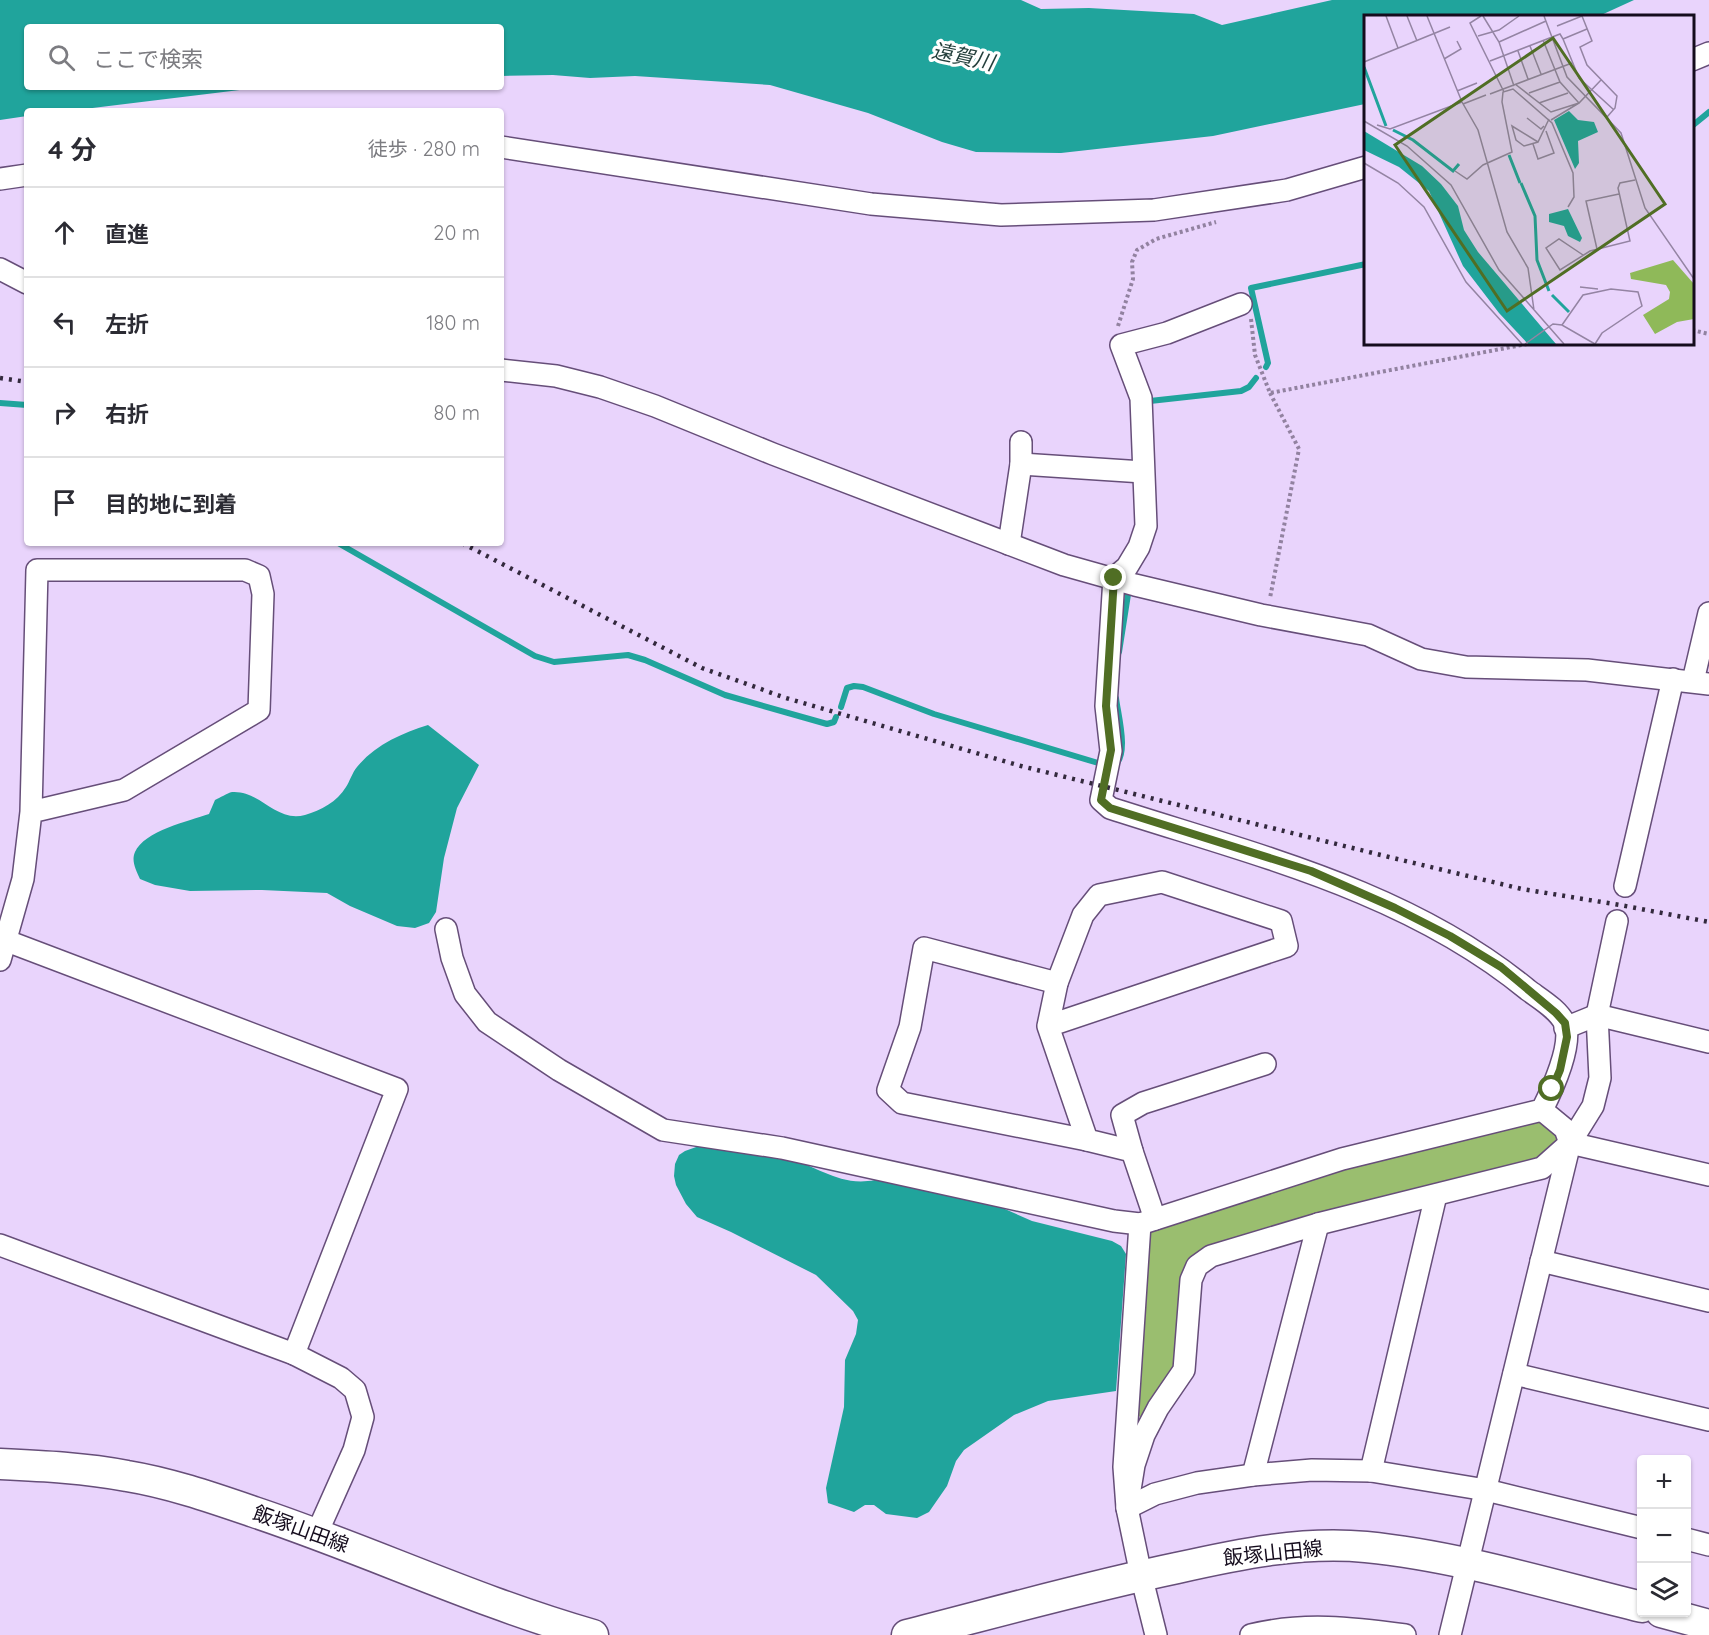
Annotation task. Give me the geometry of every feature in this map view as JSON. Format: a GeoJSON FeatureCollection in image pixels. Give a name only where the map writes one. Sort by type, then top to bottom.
{"type":"FeatureCollection","features":[{"type":"Feature","properties":{"kind":"main road","name":"飯塚山田線"},"geometry":{"type":"LineString","coordinates":[[0,1464],[68,1467],[129,1476],[213,1498],[317,1533],[547,1622],[593,1635]]}},
{"type":"Feature","properties":{"kind":"main road","name":"飯塚山田線"},"geometry":{"type":"LineString","coordinates":[[907,1635],[1141,1575],[1246,1553],[1313,1546],[1366,1547],[1468,1563],[1637,1607]]}},
{"type":"Feature","properties":{"kind":"main road"},"geometry":{"type":"LineString","coordinates":[[1679,1617],[1709,1625]]}},
{"type":"Feature","properties":{"kind":"street"},"geometry":{"type":"LineString","coordinates":[[1694,59],[1709,53]]}},
{"type":"Feature","properties":{"kind":"street"},"geometry":{"type":"LineString","coordinates":[[504,147],[871,204],[1001,215],[1154,210],[1287,190],[1364,168]]}},
{"type":"Feature","properties":{"kind":"street"},"geometry":{"type":"LineString","coordinates":[[0,179],[24,175]]}},
{"type":"Feature","properties":{"kind":"street"},"geometry":{"type":"LineString","coordinates":[[0,269],[24,281]]}},
{"type":"Feature","properties":{"kind":"street"},"geometry":{"type":"LineString","coordinates":[[1241,304],[1167,333],[1121,345],[1141,398],[1146,526],[1139,547],[1127,567],[1124,581],[1106,706],[1108,763],[1101,800],[1110,808],[1311,871],[1395,908],[1450,936],[1501,967],[1565,1023],[1567,1037],[1560,1070],[1542,1110]]}},
{"type":"Feature","properties":{"kind":"street"},"geometry":{"type":"LineString","coordinates":[[504,370],[556,376],[600,387],[656,406],[773,454],[1064,565],[1267,616],[1368,635],[1421,659],[1466,667],[1587,670],[1692,681]]}},
{"type":"Feature","properties":{"kind":"street"},"geometry":{"type":"LineString","coordinates":[[1009,544],[1021,464],[1021,442]]}},
{"type":"Feature","properties":{"kind":"street"},"geometry":{"type":"LineString","coordinates":[[1021,464],[1143,472]]}},
{"type":"Feature","properties":{"kind":"street"},"geometry":{"type":"LineString","coordinates":[[31,812],[124,790],[259,710],[263,594],[259,576],[245,570],[37,570],[31,812],[24,879],[3,951],[397,1089],[294,1354]]}},
{"type":"Feature","properties":{"kind":"street"},"geometry":{"type":"LineString","coordinates":[[1625,886],[1692,681],[1709,613]]}},
{"type":"Feature","properties":{"kind":"street"},"geometry":{"type":"LineString","coordinates":[[1048,1026],[1287,946],[1281,921],[1162,882],[1099,895],[1083,915],[1057,983],[1048,1026],[1087,1140]]}},
{"type":"Feature","properties":{"kind":"street"},"geometry":{"type":"LineString","coordinates":[[1127,1508],[1134,1466],[1144,1435],[1158,1408],[1184,1371],[1191,1280],[1197,1266],[1210,1256],[1318,1224],[1542,1168],[1570,1143],[1593,1106],[1600,1078],[1597,1015],[1617,921]]}},
{"type":"Feature","properties":{"kind":"street"},"geometry":{"type":"LineString","coordinates":[[446,929],[452,958],[465,994],[487,1022],[559,1070],[663,1130],[782,1148],[1016,1200],[1148,1222],[1342,1159],[1542,1110]]}},
{"type":"Feature","properties":{"kind":"street"},"geometry":{"type":"LineString","coordinates":[[1057,983],[924,948],[910,1027],[888,1090],[902,1103],[1132,1151]]}},
{"type":"Feature","properties":{"kind":"street"},"geometry":{"type":"LineString","coordinates":[[1566,1028],[1597,1015],[1709,1042]]}},
{"type":"Feature","properties":{"kind":"street"},"geometry":{"type":"LineString","coordinates":[[1156,1635],[1127,1508],[1124,1467],[1148,1222],[1122,1115],[1143,1103],[1265,1064]]}},
{"type":"Feature","properties":{"kind":"street"},"geometry":{"type":"LineString","coordinates":[[1450,1635],[1570,1143],[1565,1129],[1542,1110]]}},
{"type":"Feature","properties":{"kind":"street"},"geometry":{"type":"LineString","coordinates":[[1570,1143],[1709,1175]]}},
{"type":"Feature","properties":{"kind":"street"},"geometry":{"type":"LineString","coordinates":[[1371,1471],[1436,1195]]}},
{"type":"Feature","properties":{"kind":"street"},"geometry":{"type":"LineString","coordinates":[[1253,1475],[1318,1224]]}},
{"type":"Feature","properties":{"kind":"street"},"geometry":{"type":"LineString","coordinates":[[0,1245],[294,1354],[341,1378],[355,1390],[363,1417],[354,1450],[317,1533]]}},
{"type":"Feature","properties":{"kind":"street"},"geometry":{"type":"LineString","coordinates":[[1541,1261],[1709,1301]]}},
{"type":"Feature","properties":{"kind":"street"},"geometry":{"type":"LineString","coordinates":[[1514,1374],[1709,1420]]}},
{"type":"Feature","properties":{"kind":"street"},"geometry":{"type":"LineString","coordinates":[[1127,1508],[1155,1494],[1197,1483],[1312,1470],[1371,1471],[1486,1490],[1637,1527]]}},
{"type":"Feature","properties":{"kind":"street"},"geometry":{"type":"LineString","coordinates":[[1691,1540],[1709,1545]]}},
{"type":"Feature","properties":{"kind":"street"},"geometry":{"type":"LineString","coordinates":[[1251,1635],[1307,1626],[1405,1635]]}},
{"type":"Feature","properties":{"kind":"path"},"geometry":{"type":"LineString","coordinates":[[1121,345],[1118,325],[1133,279],[1132,262],[1137,250],[1156,239],[1225,219]]}},
{"type":"Feature","properties":{"kind":"path"},"geometry":{"type":"LineString","coordinates":[[1241,304],[1251,315],[1255,355],[1270,393],[1299,450],[1267,616]]}},
{"type":"Feature","properties":{"kind":"path"},"geometry":{"type":"LineString","coordinates":[[1694,330],[1709,334]]}},
{"type":"Feature","properties":{"kind":"path"},"geometry":{"type":"LineString","coordinates":[[1270,393],[1522,345]]}},
{"type":"Feature","properties":{"kind":"shaded area"},"geometry":{"type":"Polygon","coordinates":[[[1532,1121],[1544,1123],[1558,1136],[1558,1141],[1549,1156],[1198,1255],[1179,1366],[1147,1418],[1137,1416],[1147,1239],[1156,1226],[1300,1181],[1532,1121]]]}},
{"type":"Feature","properties":{"kind":"water","name":"遠賀川"},"geometry":{"type":"Polygon","coordinates":[[[0,0],[1021,0],[1041,9],[1089,8],[1194,14],[1222,25],[1332,0],[1634,0],[1601,15],[1364,15],[1364,104],[1213,136],[1061,153],[976,152],[942,142],[868,113],[770,85],[635,76],[590,78],[553,75],[504,76],[504,24],[24,24],[24,90],[240,90],[92,108],[24,108],[24,116],[0,120],[0,0]]]}},
{"type":"Feature","properties":{"kind":"water"},"geometry":{"type":"Polygon","coordinates":[[[428,725],[479,765],[457,808],[444,858],[436,912],[429,923],[415,928],[397,926],[350,906],[327,893],[262,890],[190,891],[155,885],[140,879],[134,866],[134,859],[135,852],[140,845],[148,838],[168,828],[209,814],[215,800],[228,793],[242,793],[251,796],[285,814],[295,816],[311,813],[323,808],[338,797],[357,767],[372,752],[399,736],[428,725]]]}},
{"type":"Feature","properties":{"kind":"water"},"geometry":{"type":"Polygon","coordinates":[[[699,1146],[786,1158],[851,1181],[875,1180],[998,1206],[1032,1221],[1112,1241],[1121,1246],[1126,1254],[1116,1391],[1048,1401],[1014,1415],[964,1450],[956,1461],[947,1486],[929,1512],[917,1518],[886,1514],[874,1505],[865,1505],[854,1512],[828,1503],[826,1488],[844,1407],[845,1360],[856,1334],[858,1320],[853,1311],[816,1275],[697,1217],[686,1204],[674,1176],[675,1164],[679,1155],[699,1146]]]}},
{"type":"Feature","properties":{"kind":"waterway"},"geometry":{"type":"LineString","coordinates":[[1694,124],[1709,112]]}},
{"type":"Feature","properties":{"kind":"waterway"},"geometry":{"type":"LineString","coordinates":[[1266,367],[1268,363],[1251,288],[1364,264]]}},
{"type":"Feature","properties":{"kind":"waterway"},"geometry":{"type":"LineString","coordinates":[[1150,406],[1150,401],[1241,391],[1249,387],[1256,378]]}},
{"type":"Feature","properties":{"kind":"waterway"},"geometry":{"type":"LineString","coordinates":[[0,403],[24,405]]}},
{"type":"Feature","properties":{"kind":"waterway"},"geometry":{"type":"LineString","coordinates":[[343,546],[535,656],[554,662],[628,655],[645,660],[725,695],[827,724],[834,722],[836,717]]}},
{"type":"Feature","properties":{"kind":"waterway"},"geometry":{"type":"LineString","coordinates":[[1119,652],[1129,588]]}},
{"type":"Feature","properties":{"kind":"waterway"},"geometry":{"type":"LineString","coordinates":[[841,707],[847,688],[863,687],[934,714],[1105,765]]}},
{"type":"Feature","properties":{"kind":"waterway"},"geometry":{"type":"LineString","coordinates":[[1115,765],[1119,760],[1122,743],[1116,698]]}},
{"type":"Feature","properties":{"kind":"railway"},"geometry":{"type":"LineString","coordinates":[[0,378],[24,382]]}},
{"type":"Feature","properties":{"kind":"railway"},"geometry":{"type":"LineString","coordinates":[[468,546],[702,668],[786,698],[1021,766],[1389,857],[1522,889],[1709,922]]}},
{"type":"Feature","properties":{"kind":"route"},"geometry":{"type":"LineString","coordinates":[[1114,578],[1106,706],[1111,750],[1101,800],[1110,808],[1311,871],[1395,908],[1450,936],[1501,967],[1565,1023],[1567,1037],[1560,1070],[1552,1089]]}}]}
